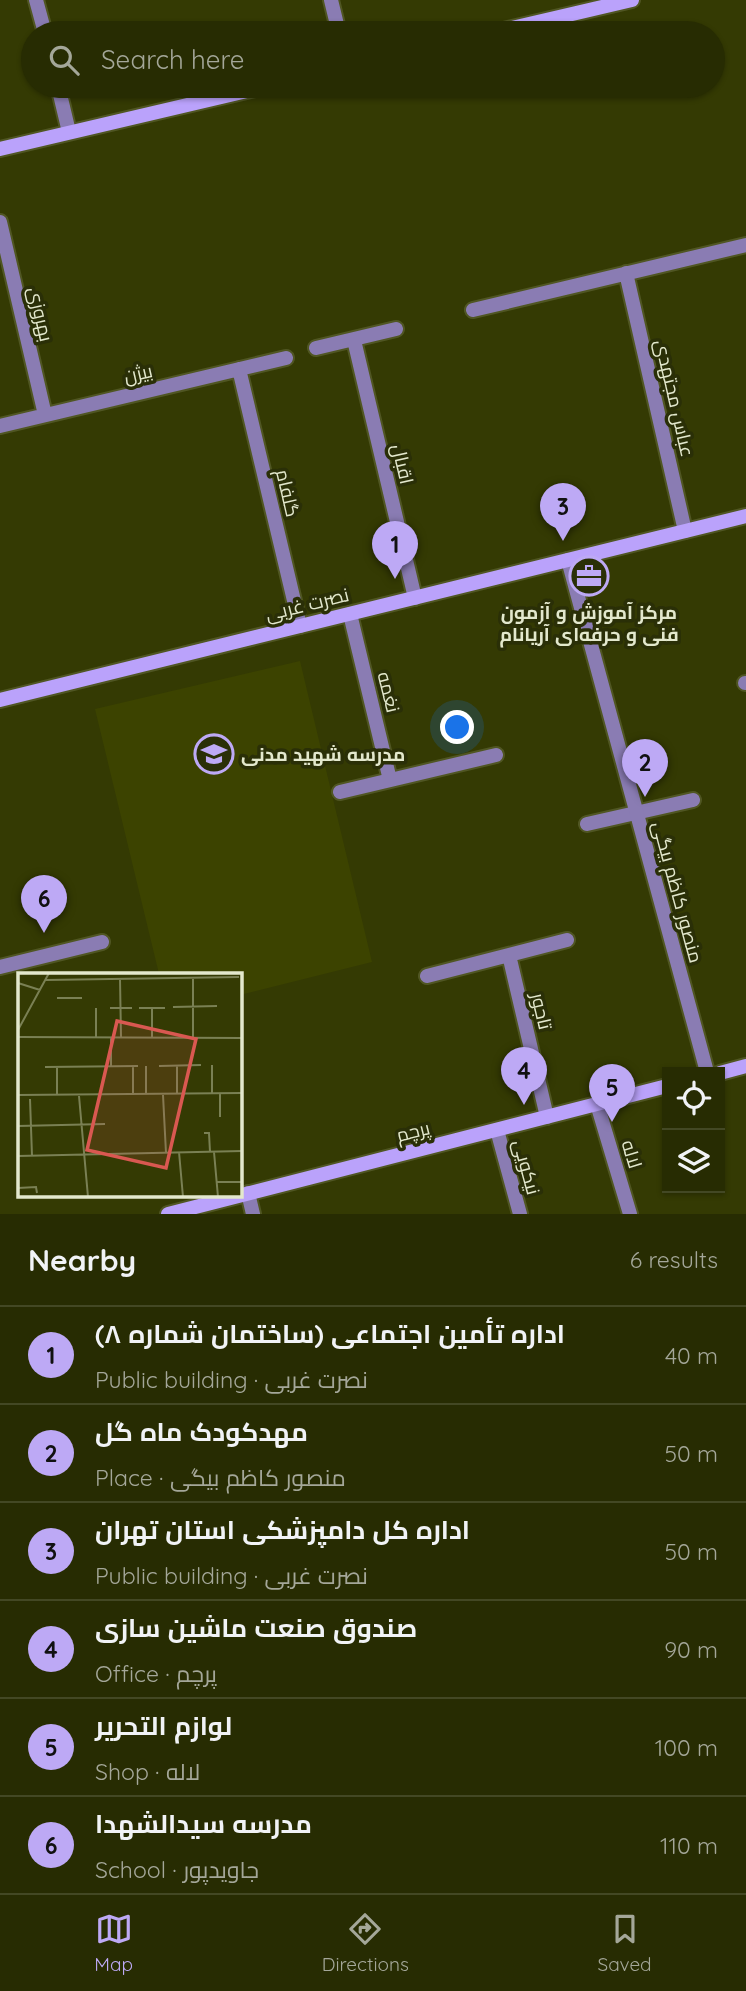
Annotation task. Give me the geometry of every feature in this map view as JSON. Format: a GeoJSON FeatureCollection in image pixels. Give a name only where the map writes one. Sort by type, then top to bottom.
{"type":"FeatureCollection","features":[{"type":"Feature","properties":{"kind":"street"},"geometry":{"type":"LineString","coordinates":[[36,0],[42,21]]}},
{"type":"Feature","properties":{"kind":"street"},"geometry":{"type":"LineString","coordinates":[[331,0],[336,21]]}},
{"type":"Feature","properties":{"kind":"street"},"geometry":{"type":"LineString","coordinates":[[542,21],[632,0]]}},
{"type":"Feature","properties":{"kind":"street"},"geometry":{"type":"LineString","coordinates":[[61,98],[69,132]]}},
{"type":"Feature","properties":{"kind":"street"},"geometry":{"type":"LineString","coordinates":[[0,149],[216,98]]}},
{"type":"Feature","properties":{"kind":"street","name":"بهروزی"},"geometry":{"type":"LineString","coordinates":[[0,222],[45,415]]}},
{"type":"Feature","properties":{"kind":"street"},"geometry":{"type":"LineString","coordinates":[[473,310],[746,245]]}},
{"type":"Feature","properties":{"kind":"street","name":"عباس مجتهدی"},"geometry":{"type":"LineString","coordinates":[[626,273],[685,531]]}},
{"type":"Feature","properties":{"kind":"street"},"geometry":{"type":"LineString","coordinates":[[316,348],[396,329]]}},
{"type":"Feature","properties":{"kind":"street","name":"اقبال"},"geometry":{"type":"LineString","coordinates":[[354,340],[415,598]]}},
{"type":"Feature","properties":{"kind":"street","name":"بیژن"},"geometry":{"type":"LineString","coordinates":[[0,425],[286,358]]}},
{"type":"Feature","properties":{"kind":"street","name":"گلفام"},"geometry":{"type":"LineString","coordinates":[[239,369],[300,626]]}},
{"type":"Feature","properties":{"kind":"street","name":"نصرت غربی"},"geometry":{"type":"LineString","coordinates":[[0,700],[746,516]]}},
{"type":"Feature","properties":{"kind":"street","name":"منصور کاظم بیگی"},"geometry":{"type":"LineString","coordinates":[[568,560],[706,1067]]}},
{"type":"Feature","properties":{"kind":"street","name":"نغمه"},"geometry":{"type":"LineString","coordinates":[[349,614],[390,780]]}},
{"type":"Feature","properties":{"kind":"street"},"geometry":{"type":"LineString","coordinates":[[340,792],[495,755]]}},
{"type":"Feature","properties":{"kind":"street"},"geometry":{"type":"LineString","coordinates":[[587,824],[693,800]]}},
{"type":"Feature","properties":{"kind":"street"},"geometry":{"type":"LineString","coordinates":[[428,976],[566,940]]}},
{"type":"Feature","properties":{"kind":"street"},"geometry":{"type":"LineString","coordinates":[[0,967],[102,942]]}},
{"type":"Feature","properties":{"kind":"street","name":"تاجور"},"geometry":{"type":"LineString","coordinates":[[509,955],[547,1117]]}},
{"type":"Feature","properties":{"kind":"street"},"geometry":{"type":"LineString","coordinates":[[725,1072],[746,1066]]}},
{"type":"Feature","properties":{"kind":"street","name":"پرچم"},"geometry":{"type":"LineString","coordinates":[[242,1195],[662,1087]]}},
{"type":"Feature","properties":{"kind":"street","name":"لاله"},"geometry":{"type":"LineString","coordinates":[[597,1104],[630,1214]]}},
{"type":"Feature","properties":{"kind":"street","name":"نیکویی"},"geometry":{"type":"LineString","coordinates":[[497,1130],[520,1214]]}},
{"type":"Feature","properties":{"kind":"street"},"geometry":{"type":"LineString","coordinates":[[248,1193],[253,1214]]}},
{"type":"Feature","properties":{"kind":"street","name":"پرچم"},"geometry":{"type":"LineString","coordinates":[[168,1214],[237,1196]]}},
{"type":"Feature","properties":{"kind":"shaded area"},"geometry":{"type":"Polygon","coordinates":[[[300,661],[372,962],[242,994],[242,973],[159,973],[95,709],[300,661]]]}},
{"type":"Feature","properties":{"kind":"place","name":"اداره کل دامپزشکی استان تهران"},"geometry":{"type":"Point","coordinates":[563,541]}},
{"type":"Feature","properties":{"kind":"place","name":"مرکز آموزش و آزمون فنی و حرفه‌ای آریانام"},"geometry":{"type":"Point","coordinates":[589,576]}},
{"type":"Feature","properties":{"kind":"place","name":"اداره تأمین اجتماعی (ساختمان شماره ۸)"},"geometry":{"type":"Point","coordinates":[395,579]}},
{"type":"Feature","properties":{"kind":"place","name":"مدرسه شهید مدنی"},"geometry":{"type":"Point","coordinates":[214,754]}},
{"type":"Feature","properties":{"kind":"place","name":"مهدکودک ماه گل"},"geometry":{"type":"Point","coordinates":[645,797]}},
{"type":"Feature","properties":{"kind":"place","name":"مدرسه سیدالشهدا"},"geometry":{"type":"Point","coordinates":[44,933]}},
{"type":"Feature","properties":{"kind":"place","name":"صندوق صنعت ماشین سازی"},"geometry":{"type":"Point","coordinates":[524,1105]}},
{"type":"Feature","properties":{"kind":"place","name":"لوازم التحریر"},"geometry":{"type":"Point","coordinates":[612,1122]}}]}
